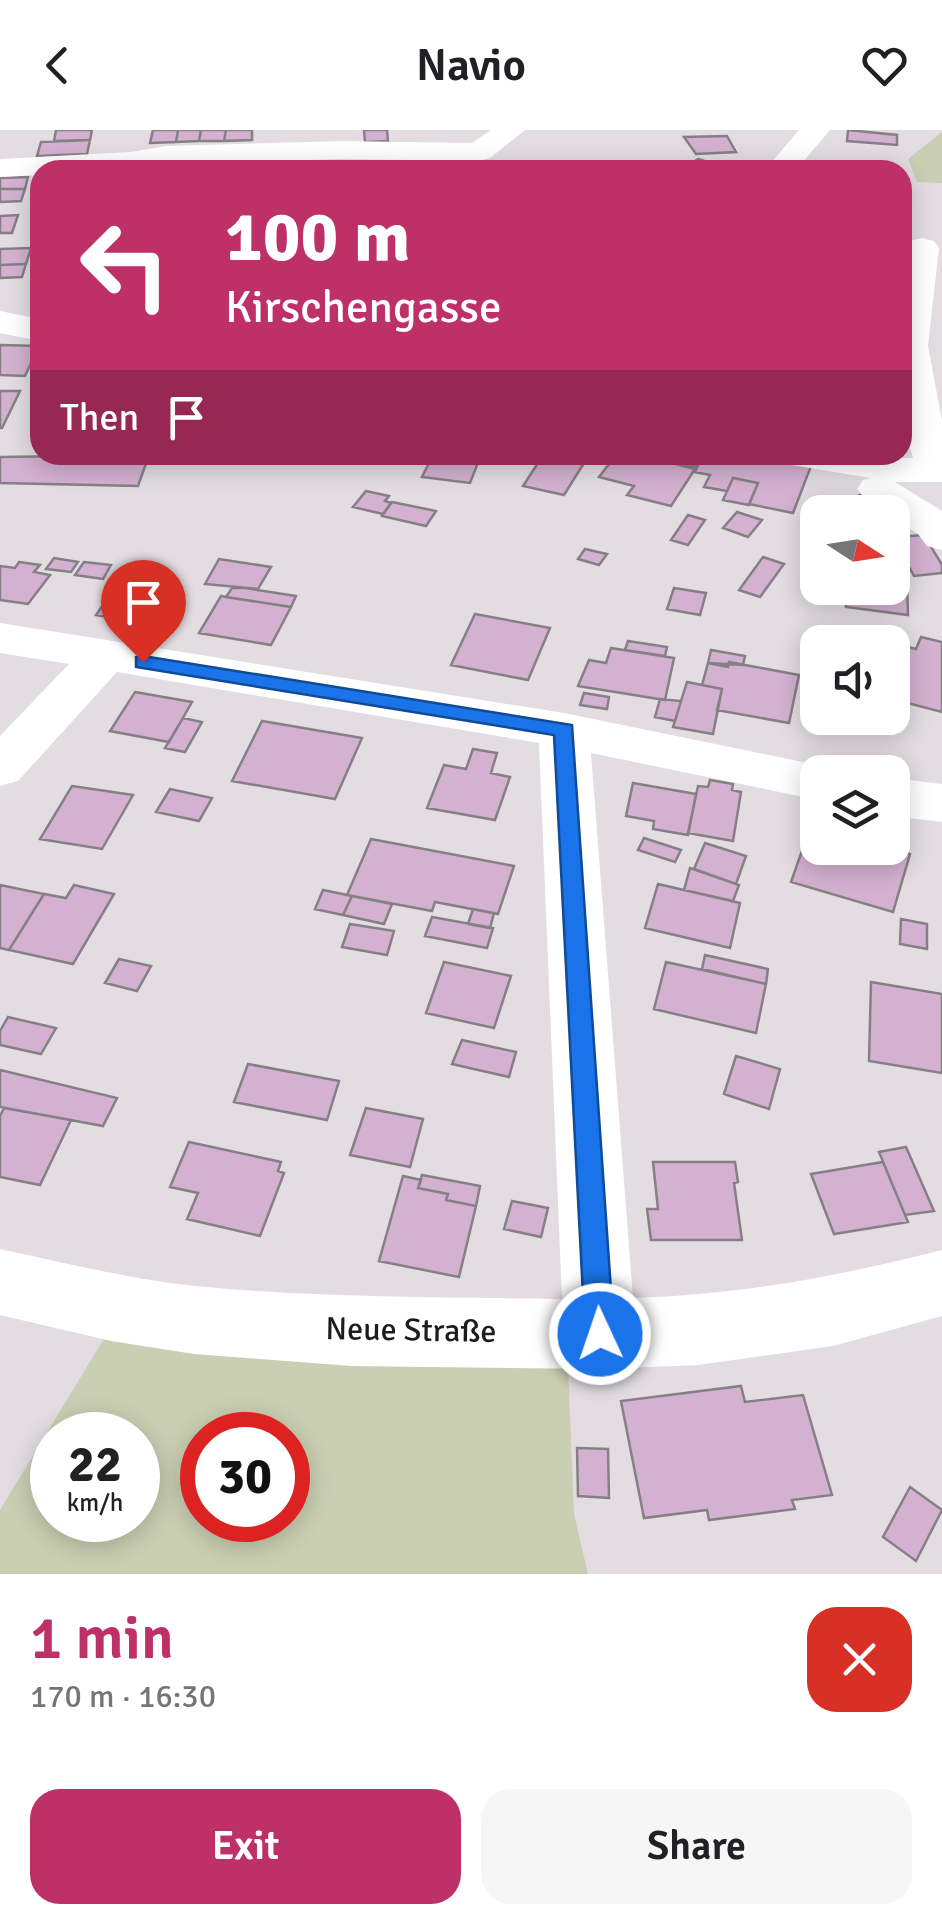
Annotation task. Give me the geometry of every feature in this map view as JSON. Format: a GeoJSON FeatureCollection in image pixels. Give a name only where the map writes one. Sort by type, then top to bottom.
{"type":"FeatureCollection","features":[{"type":"Feature","properties":{"kind":"street"},"geometry":{"type":"LineString","coordinates":[[479,152],[510,130]]}},
{"type":"Feature","properties":{"kind":"street"},"geometry":{"type":"LineString","coordinates":[[304,160],[340,140],[479,152],[502,160]]}},
{"type":"Feature","properties":{"kind":"street"},"geometry":{"type":"LineString","coordinates":[[42,160],[131,143],[166,155],[279,160]]}},
{"type":"Feature","properties":{"kind":"street"},"geometry":{"type":"LineString","coordinates":[[0,168],[30,162]]}},
{"type":"Feature","properties":{"kind":"street"},"geometry":{"type":"LineString","coordinates":[[912,330],[922,248]]}},
{"type":"Feature","properties":{"kind":"street"},"geometry":{"type":"LineString","coordinates":[[0,322],[30,328]]}},
{"type":"Feature","properties":{"kind":"street"},"geometry":{"type":"LineString","coordinates":[[887,465],[939,471],[916,400],[912,364]]}},
{"type":"Feature","properties":{"kind":"street"},"geometry":{"type":"LineString","coordinates":[[878,489],[934,525],[942,537]]}},
{"type":"Feature","properties":{"kind":"street"},"geometry":{"type":"LineString","coordinates":[[0,638],[564,730],[800,778]]}},
{"type":"Feature","properties":{"kind":"street"},"geometry":{"type":"LineString","coordinates":[[0,768],[106,656]]}},
{"type":"Feature","properties":{"kind":"street"},"geometry":{"type":"LineString","coordinates":[[564,730],[600,1334]]}},
{"type":"Feature","properties":{"kind":"street"},"geometry":{"type":"LineString","coordinates":[[910,799],[942,803]]}},
{"type":"Feature","properties":{"kind":"street","name":"Neue Straße"},"geometry":{"type":"LineString","coordinates":[[0,1282],[112,1307],[194,1320],[350,1330],[600,1334],[698,1330],[833,1312],[942,1283]]}},
{"type":"Feature","properties":{"kind":"green space"},"geometry":{"type":"Polygon","coordinates":[[[942,132],[942,183],[917,182],[912,160],[908,159],[942,132]]]}},
{"type":"Feature","properties":{"kind":"green space"},"geometry":{"type":"Polygon","coordinates":[[[108,1332],[404,1367],[568,1365],[574,1514],[588,1574],[0,1574],[0,1510],[30,1461],[30,1542],[160,1542],[160,1412],[59,1412],[108,1332]]]}},
{"type":"Feature","properties":{"kind":"building"},"geometry":{"type":"Polygon","coordinates":[[[56,130],[92,130],[90,140],[54,141],[56,130]]]}},
{"type":"Feature","properties":{"kind":"building"},"geometry":{"type":"Polygon","coordinates":[[[153,130],[178,130],[176,142],[150,143],[153,130]]]}},
{"type":"Feature","properties":{"kind":"building"},"geometry":{"type":"Polygon","coordinates":[[[178,130],[201,130],[199,141],[176,142],[178,130]]]}},
{"type":"Feature","properties":{"kind":"building"},"geometry":{"type":"Polygon","coordinates":[[[201,130],[226,130],[224,141],[199,141],[201,130]]]}},
{"type":"Feature","properties":{"kind":"building"},"geometry":{"type":"Polygon","coordinates":[[[226,130],[252,130],[252,140],[224,141],[226,130]]]}},
{"type":"Feature","properties":{"kind":"building"},"geometry":{"type":"Polygon","coordinates":[[[364,130],[387,130],[388,141],[365,142],[364,130]]]}},
{"type":"Feature","properties":{"kind":"building"},"geometry":{"type":"Polygon","coordinates":[[[848,130],[897,135],[897,145],[847,141],[848,130]]]}},
{"type":"Feature","properties":{"kind":"building"},"geometry":{"type":"Polygon","coordinates":[[[727,136],[736,152],[696,154],[684,137],[727,136]]]}},
{"type":"Feature","properties":{"kind":"building"},"geometry":{"type":"Polygon","coordinates":[[[90,140],[87,154],[37,156],[41,142],[90,140]]]}},
{"type":"Feature","properties":{"kind":"building"},"geometry":{"type":"Polygon","coordinates":[[[28,177],[25,189],[0,189],[0,178],[28,177]]]}},
{"type":"Feature","properties":{"kind":"building"},"geometry":{"type":"Polygon","coordinates":[[[0,189],[25,189],[21,201],[0,202],[0,189]]]}},
{"type":"Feature","properties":{"kind":"building"},"geometry":{"type":"Polygon","coordinates":[[[18,215],[12,233],[0,233],[0,216],[18,215]]]}},
{"type":"Feature","properties":{"kind":"building"},"geometry":{"type":"Polygon","coordinates":[[[30,248],[30,251],[26,264],[0,265],[0,249],[30,248]]]}},
{"type":"Feature","properties":{"kind":"building"},"geometry":{"type":"Polygon","coordinates":[[[26,264],[22,277],[0,278],[0,265],[26,264]]]}},
{"type":"Feature","properties":{"kind":"building"},"geometry":{"type":"Polygon","coordinates":[[[0,345],[30,346],[30,365],[25,376],[0,375],[0,345]]]}},
{"type":"Feature","properties":{"kind":"building"},"geometry":{"type":"Polygon","coordinates":[[[0,391],[20,391],[2,428],[0,428],[0,391]]]}},
{"type":"Feature","properties":{"kind":"building"},"geometry":{"type":"Polygon","coordinates":[[[0,457],[30,457],[30,465],[145,465],[138,486],[0,483],[0,457]]]}},
{"type":"Feature","properties":{"kind":"building"},"geometry":{"type":"Polygon","coordinates":[[[428,465],[477,465],[470,483],[422,477],[428,465]]]}},
{"type":"Feature","properties":{"kind":"building"},"geometry":{"type":"Polygon","coordinates":[[[537,465],[583,465],[564,495],[523,486],[537,465]]]}},
{"type":"Feature","properties":{"kind":"building"},"geometry":{"type":"Polygon","coordinates":[[[608,465],[679,465],[695,469],[671,506],[627,495],[634,486],[599,477],[608,465]]]}},
{"type":"Feature","properties":{"kind":"building"},"geometry":{"type":"Polygon","coordinates":[[[698,465],[811,466],[793,513],[749,504],[758,483],[733,478],[727,491],[704,487],[710,475],[695,472],[698,465]]]}},
{"type":"Feature","properties":{"kind":"building"},"geometry":{"type":"Polygon","coordinates":[[[733,478],[758,483],[749,505],[723,500],[733,478]]]}},
{"type":"Feature","properties":{"kind":"building"},"geometry":{"type":"Polygon","coordinates":[[[366,491],[389,496],[385,501],[391,503],[383,514],[353,507],[366,491]]]}},
{"type":"Feature","properties":{"kind":"building"},"geometry":{"type":"Polygon","coordinates":[[[392,502],[436,511],[426,526],[382,516],[392,502]]]}},
{"type":"Feature","properties":{"kind":"building"},"geometry":{"type":"Polygon","coordinates":[[[737,512],[762,520],[748,537],[723,528],[737,512]]]}},
{"type":"Feature","properties":{"kind":"building"},"geometry":{"type":"Polygon","coordinates":[[[688,515],[705,520],[688,545],[671,540],[688,515]]]}},
{"type":"Feature","properties":{"kind":"building"},"geometry":{"type":"Polygon","coordinates":[[[924,535],[942,565],[942,573],[914,576],[910,569],[910,536],[924,535]]]}},
{"type":"Feature","properties":{"kind":"building"},"geometry":{"type":"Polygon","coordinates":[[[585,549],[607,554],[599,565],[578,559],[585,549]]]}},
{"type":"Feature","properties":{"kind":"building"},"geometry":{"type":"Polygon","coordinates":[[[763,557],[784,564],[760,597],[739,590],[763,557]]]}},
{"type":"Feature","properties":{"kind":"building"},"geometry":{"type":"Polygon","coordinates":[[[54,558],[78,562],[71,572],[46,569],[54,558]]]}},
{"type":"Feature","properties":{"kind":"building"},"geometry":{"type":"Polygon","coordinates":[[[219,559],[271,567],[258,589],[205,584],[219,559]]]}},
{"type":"Feature","properties":{"kind":"building"},"geometry":{"type":"Polygon","coordinates":[[[19,562],[40,565],[34,572],[50,575],[28,604],[0,600],[0,566],[15,568],[19,562]]]}},
{"type":"Feature","properties":{"kind":"building"},"geometry":{"type":"Polygon","coordinates":[[[84,562],[111,565],[103,579],[75,575],[84,562]]]}},
{"type":"Feature","properties":{"kind":"building"},"geometry":{"type":"Polygon","coordinates":[[[120,581],[173,589],[151,624],[96,615],[120,581]]]}},
{"type":"Feature","properties":{"kind":"building"},"geometry":{"type":"Polygon","coordinates":[[[232,588],[296,596],[291,607],[226,597],[232,588]]]}},
{"type":"Feature","properties":{"kind":"building"},"geometry":{"type":"Polygon","coordinates":[[[674,588],[706,593],[700,615],[667,609],[674,588]]]}},
{"type":"Feature","properties":{"kind":"building"},"geometry":{"type":"Polygon","coordinates":[[[221,596],[291,607],[271,645],[199,633],[221,596]]]}},
{"type":"Feature","properties":{"kind":"building"},"geometry":{"type":"Polygon","coordinates":[[[908,605],[908,615],[846,607],[908,605]]]}},
{"type":"Feature","properties":{"kind":"building"},"geometry":{"type":"Polygon","coordinates":[[[475,614],[550,628],[528,680],[451,665],[475,614]]]}},
{"type":"Feature","properties":{"kind":"building"},"geometry":{"type":"Polygon","coordinates":[[[921,637],[942,642],[942,712],[910,704],[910,648],[916,649],[921,637]]]}},
{"type":"Feature","properties":{"kind":"building"},"geometry":{"type":"Polygon","coordinates":[[[628,641],[667,647],[665,656],[625,650],[628,641]]]}},
{"type":"Feature","properties":{"kind":"building"},"geometry":{"type":"Polygon","coordinates":[[[611,648],[674,658],[665,700],[578,686],[589,660],[606,663],[611,648]]]}},
{"type":"Feature","properties":{"kind":"building"},"geometry":{"type":"Polygon","coordinates":[[[711,650],[745,656],[743,665],[708,663],[711,650]]]}},
{"type":"Feature","properties":{"kind":"building"},"geometry":{"type":"Polygon","coordinates":[[[729,662],[799,675],[789,723],[717,710],[722,689],[702,685],[708,663],[728,667],[729,662]]]}},
{"type":"Feature","properties":{"kind":"building"},"geometry":{"type":"Polygon","coordinates":[[[687,682],[722,689],[713,734],[673,727],[687,682]]]}},
{"type":"Feature","properties":{"kind":"building"},"geometry":{"type":"Polygon","coordinates":[[[135,692],[192,702],[169,742],[110,731],[135,692]]]}},
{"type":"Feature","properties":{"kind":"building"},"geometry":{"type":"Polygon","coordinates":[[[584,693],[609,697],[607,709],[580,705],[584,693]]]}},
{"type":"Feature","properties":{"kind":"building"},"geometry":{"type":"Polygon","coordinates":[[[660,699],[681,701],[675,721],[655,717],[660,699]]]}},
{"type":"Feature","properties":{"kind":"building"},"geometry":{"type":"Polygon","coordinates":[[[183,718],[202,722],[185,752],[165,748],[183,718]]]}},
{"type":"Feature","properties":{"kind":"building"},"geometry":{"type":"Polygon","coordinates":[[[262,721],[362,738],[335,799],[232,781],[262,721]]]}},
{"type":"Feature","properties":{"kind":"building"},"geometry":{"type":"Polygon","coordinates":[[[473,749],[497,753],[491,773],[510,777],[495,820],[427,808],[444,765],[466,769],[473,749]]]}},
{"type":"Feature","properties":{"kind":"building"},"geometry":{"type":"Polygon","coordinates":[[[710,780],[733,784],[732,790],[741,792],[733,841],[688,833],[698,786],[708,787],[710,780]]]}},
{"type":"Feature","properties":{"kind":"building"},"geometry":{"type":"Polygon","coordinates":[[[633,783],[696,794],[688,835],[653,829],[654,821],[626,816],[633,783]]]}},
{"type":"Feature","properties":{"kind":"building"},"geometry":{"type":"Polygon","coordinates":[[[72,786],[133,795],[102,849],[40,839],[72,786]]]}},
{"type":"Feature","properties":{"kind":"building"},"geometry":{"type":"Polygon","coordinates":[[[170,789],[212,798],[199,821],[156,812],[170,789]]]}},
{"type":"Feature","properties":{"kind":"building"},"geometry":{"type":"Polygon","coordinates":[[[644,838],[681,850],[675,862],[638,850],[644,838]]]}},
{"type":"Feature","properties":{"kind":"building"},"geometry":{"type":"Polygon","coordinates":[[[371,839],[514,866],[498,914],[435,902],[432,911],[347,895],[371,839]]]}},
{"type":"Feature","properties":{"kind":"building"},"geometry":{"type":"Polygon","coordinates":[[[705,843],[746,856],[736,884],[694,869],[705,843]]]}},
{"type":"Feature","properties":{"kind":"building"},"geometry":{"type":"Polygon","coordinates":[[[800,856],[800,865],[907,865],[893,912],[791,882],[800,856]]]}},
{"type":"Feature","properties":{"kind":"building"},"geometry":{"type":"Polygon","coordinates":[[[690,868],[739,885],[733,901],[684,890],[690,868]]]}},
{"type":"Feature","properties":{"kind":"building"},"geometry":{"type":"Polygon","coordinates":[[[658,884],[740,903],[730,948],[645,928],[658,884]]]}},
{"type":"Feature","properties":{"kind":"building"},"geometry":{"type":"Polygon","coordinates":[[[0,885],[44,894],[9,950],[0,948],[0,885]]]}},
{"type":"Feature","properties":{"kind":"building"},"geometry":{"type":"Polygon","coordinates":[[[74,885],[114,894],[73,964],[9,950],[44,894],[66,898],[74,885]]]}},
{"type":"Feature","properties":{"kind":"building"},"geometry":{"type":"Polygon","coordinates":[[[323,890],[352,896],[343,915],[315,909],[323,890]]]}},
{"type":"Feature","properties":{"kind":"building"},"geometry":{"type":"Polygon","coordinates":[[[352,896],[392,904],[384,924],[343,915],[352,896]]]}},
{"type":"Feature","properties":{"kind":"building"},"geometry":{"type":"Polygon","coordinates":[[[473,909],[494,913],[490,928],[468,924],[473,909]]]}},
{"type":"Feature","properties":{"kind":"building"},"geometry":{"type":"Polygon","coordinates":[[[432,917],[493,928],[487,948],[425,936],[432,917]]]}},
{"type":"Feature","properties":{"kind":"building"},"geometry":{"type":"Polygon","coordinates":[[[901,919],[927,924],[927,949],[900,944],[901,919]]]}},
{"type":"Feature","properties":{"kind":"building"},"geometry":{"type":"Polygon","coordinates":[[[350,924],[394,931],[387,955],[342,947],[350,924]]]}},
{"type":"Feature","properties":{"kind":"building"},"geometry":{"type":"Polygon","coordinates":[[[705,955],[768,969],[766,984],[702,969],[705,955]]]}},
{"type":"Feature","properties":{"kind":"building"},"geometry":{"type":"Polygon","coordinates":[[[119,959],[151,966],[137,991],[105,983],[119,959]]]}},
{"type":"Feature","properties":{"kind":"building"},"geometry":{"type":"Polygon","coordinates":[[[444,962],[511,976],[494,1028],[426,1013],[444,962]]]}},
{"type":"Feature","properties":{"kind":"building"},"geometry":{"type":"Polygon","coordinates":[[[666,962],[766,984],[756,1033],[654,1009],[666,962]]]}},
{"type":"Feature","properties":{"kind":"building"},"geometry":{"type":"Polygon","coordinates":[[[871,982],[942,994],[942,1073],[869,1061],[871,982]]]}},
{"type":"Feature","properties":{"kind":"building"},"geometry":{"type":"Polygon","coordinates":[[[8,1017],[56,1028],[41,1054],[0,1045],[0,1031],[8,1017]]]}},
{"type":"Feature","properties":{"kind":"building"},"geometry":{"type":"Polygon","coordinates":[[[462,1040],[516,1052],[509,1077],[452,1064],[462,1040]]]}},
{"type":"Feature","properties":{"kind":"building"},"geometry":{"type":"Polygon","coordinates":[[[736,1056],[780,1069],[769,1109],[724,1094],[736,1056]]]}},
{"type":"Feature","properties":{"kind":"building"},"geometry":{"type":"Polygon","coordinates":[[[248,1064],[339,1081],[327,1120],[234,1102],[248,1064]]]}},
{"type":"Feature","properties":{"kind":"building"},"geometry":{"type":"Polygon","coordinates":[[[0,1070],[117,1098],[103,1126],[0,1107],[0,1070]]]}},
{"type":"Feature","properties":{"kind":"building"},"geometry":{"type":"Polygon","coordinates":[[[4,1108],[71,1120],[40,1185],[0,1177],[0,1116],[4,1108]]]}},
{"type":"Feature","properties":{"kind":"building"},"geometry":{"type":"Polygon","coordinates":[[[366,1108],[423,1119],[410,1167],[350,1155],[366,1108]]]}},
{"type":"Feature","properties":{"kind":"building"},"geometry":{"type":"Polygon","coordinates":[[[189,1142],[281,1162],[278,1171],[284,1173],[260,1236],[187,1219],[198,1193],[170,1187],[189,1142]]]}},
{"type":"Feature","properties":{"kind":"building"},"geometry":{"type":"Polygon","coordinates":[[[906,1147],[934,1211],[905,1215],[879,1152],[906,1147]]]}},
{"type":"Feature","properties":{"kind":"building"},"geometry":{"type":"Polygon","coordinates":[[[653,1162],[735,1162],[742,1240],[651,1240],[647,1209],[658,1209],[653,1162]]]}},
{"type":"Feature","properties":{"kind":"building"},"geometry":{"type":"Polygon","coordinates":[[[883,1162],[908,1222],[834,1234],[811,1174],[883,1162]]]}},
{"type":"Feature","properties":{"kind":"building"},"geometry":{"type":"Polygon","coordinates":[[[422,1175],[480,1186],[476,1206],[446,1200],[448,1194],[418,1188],[422,1175]]]}},
{"type":"Feature","properties":{"kind":"building"},"geometry":{"type":"Polygon","coordinates":[[[403,1176],[421,1180],[418,1188],[448,1194],[446,1200],[476,1206],[459,1277],[379,1261],[403,1176]]]}},
{"type":"Feature","properties":{"kind":"building"},"geometry":{"type":"Polygon","coordinates":[[[512,1201],[548,1208],[541,1237],[504,1229],[512,1201]]]}},
{"type":"Feature","properties":{"kind":"building"},"geometry":{"type":"Polygon","coordinates":[[[741,1386],[745,1402],[803,1395],[832,1495],[792,1500],[795,1509],[709,1520],[707,1510],[644,1518],[621,1401],[741,1386]]]}},
{"type":"Feature","properties":{"kind":"building"},"geometry":{"type":"Polygon","coordinates":[[[577,1448],[608,1449],[609,1498],[578,1496],[577,1448]]]}},
{"type":"Feature","properties":{"kind":"building"},"geometry":{"type":"Polygon","coordinates":[[[910,1487],[942,1510],[916,1561],[883,1537],[910,1487]]]}},
{"type":"Feature","properties":{"kind":"route"},"geometry":{"type":"LineString","coordinates":[[143,662],[564,730],[600,1334]]}}]}
